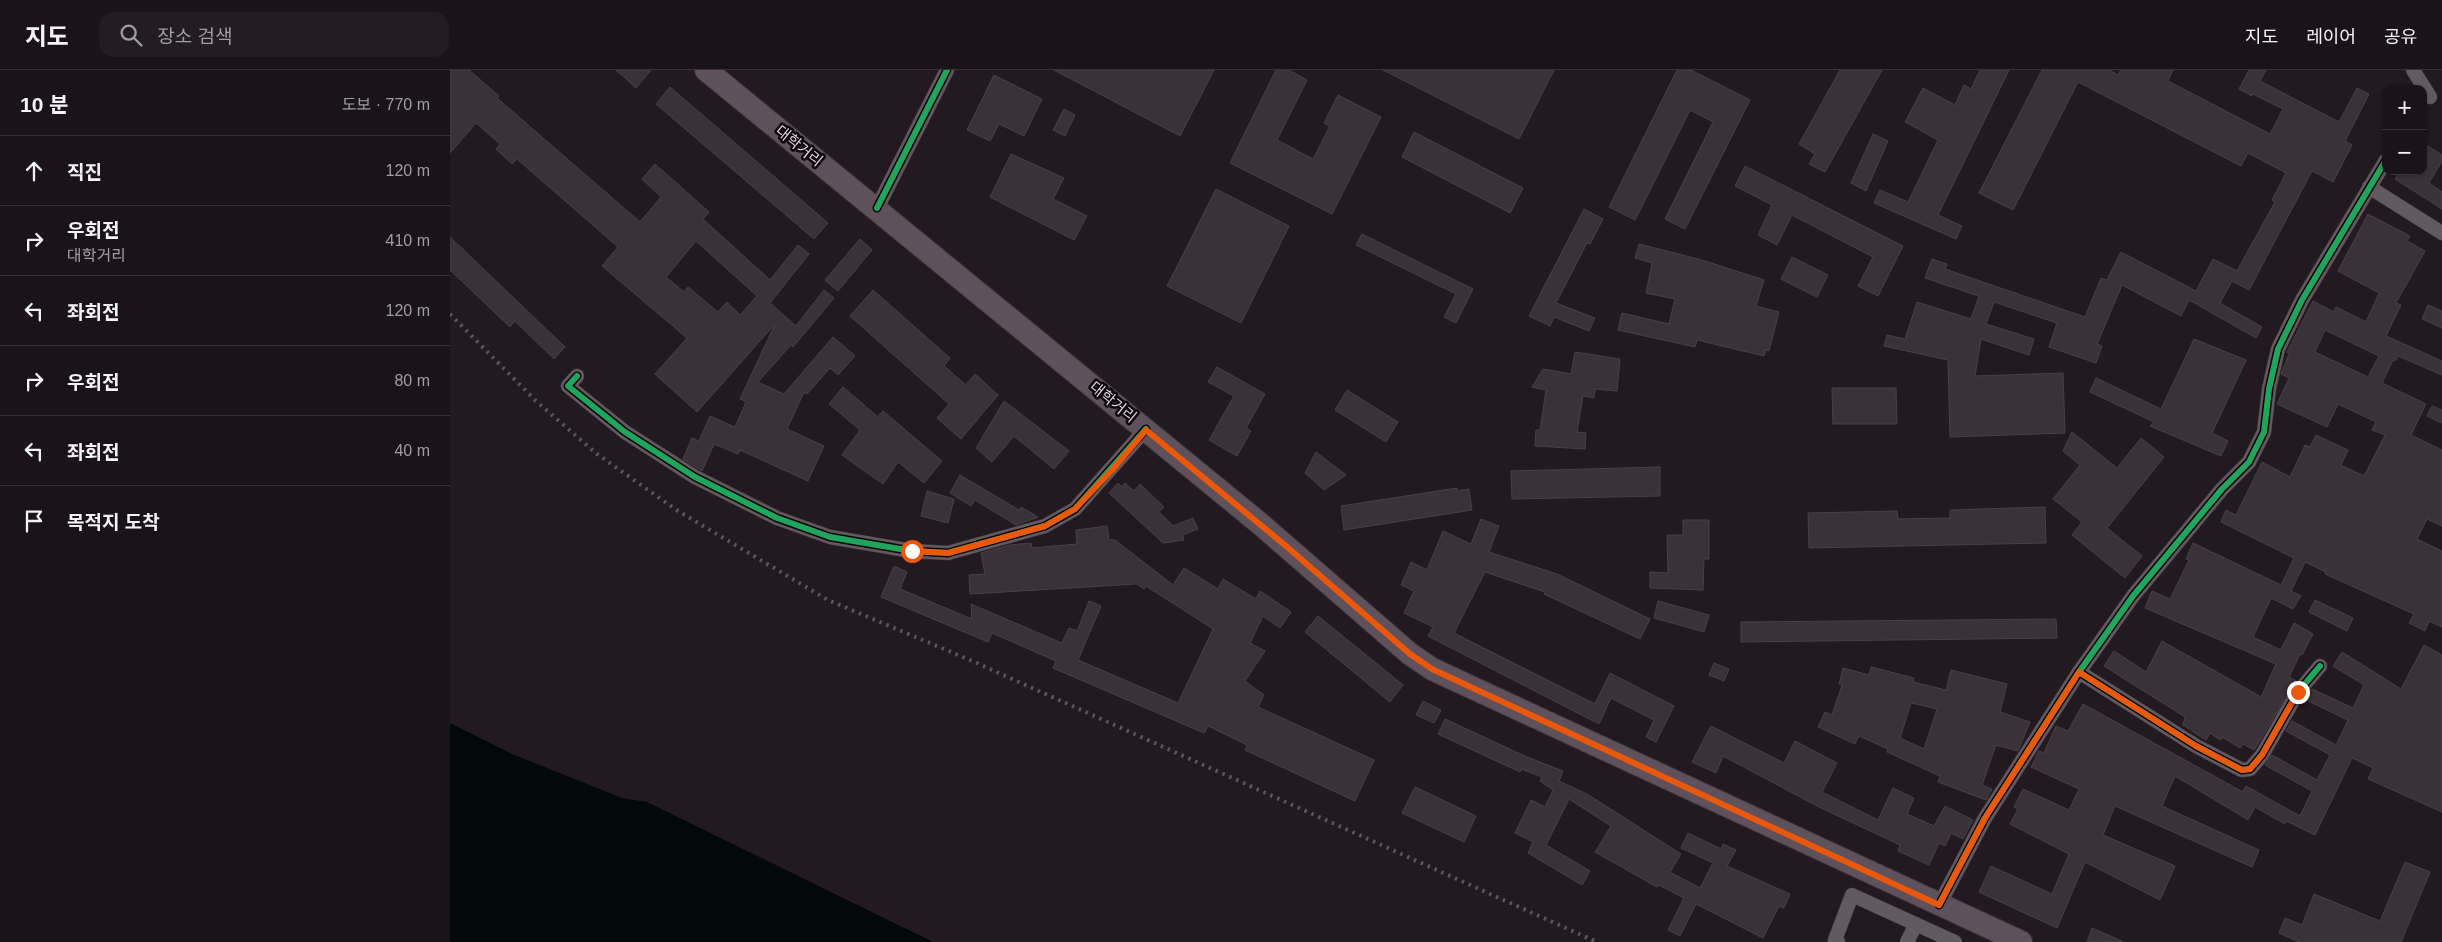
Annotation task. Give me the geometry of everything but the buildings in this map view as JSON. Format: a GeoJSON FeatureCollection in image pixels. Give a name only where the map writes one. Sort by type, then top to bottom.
{"type":"FeatureCollection","features":[{"type":"Feature","properties":{"kind":"main road","name":"대학거리"},"geometry":{"type":"LineString","coordinates":[[706,70],[877,208],[1265,528],[1410,654],[1432,669],[2021,942]]}},
{"type":"Feature","properties":{"kind":"street"},"geometry":{"type":"LineString","coordinates":[[877,208],[947,70]]}},
{"type":"Feature","properties":{"kind":"street"},"geometry":{"type":"LineString","coordinates":[[2413,70],[2432,98]]}},
{"type":"Feature","properties":{"kind":"street"},"geometry":{"type":"LineString","coordinates":[[1939,905],[1985,818],[2079,672],[2133,596],[2222,489],[2249,462],[2264,432],[2269,389],[2278,349],[2302,300],[2382,167]]}},
{"type":"Feature","properties":{"kind":"street"},"geometry":{"type":"LineString","coordinates":[[2370,187],[2442,233]]}},
{"type":"Feature","properties":{"kind":"street"},"geometry":{"type":"LineString","coordinates":[[577,376],[568,386],[625,432],[695,477],[777,518],[830,537],[912,551],[948,553],[1045,526],[1075,509],[1146,430]]}},
{"type":"Feature","properties":{"kind":"street"},"geometry":{"type":"LineString","coordinates":[[2079,672],[2196,746],[2242,770],[2250,769],[2262,755],[2298,692],[2320,666]]}},
{"type":"Feature","properties":{"kind":"street"},"geometry":{"type":"LineString","coordinates":[[1838,942],[1835,940],[1852,896],[1955,942]]}},
{"type":"Feature","properties":{"kind":"street"},"geometry":{"type":"LineString","coordinates":[[1907,942],[1916,924]]}},
{"type":"Feature","properties":{"kind":"shaded area"},"geometry":{"type":"Polygon","coordinates":[[[450,723],[512,754],[622,798],[647,802],[933,942],[450,942],[450,723]]]}},
{"type":"Feature","properties":{"kind":"railway"},"geometry":{"type":"LineString","coordinates":[[450,314],[536,401],[597,454],[678,511],[828,600],[970,660],[1597,942]]}},
{"type":"Feature","properties":{"kind":"cycle path"},"geometry":{"type":"LineString","coordinates":[[877,208],[947,70]]}},
{"type":"Feature","properties":{"kind":"cycle path"},"geometry":{"type":"LineString","coordinates":[[1939,905],[1985,818],[2079,672],[2133,596],[2222,489],[2249,462],[2264,432],[2269,389],[2278,349],[2302,300],[2382,167]]}},
{"type":"Feature","properties":{"kind":"cycle path"},"geometry":{"type":"LineString","coordinates":[[577,376],[568,386],[625,432],[695,477],[777,518],[830,537],[912,551],[948,553],[1045,526],[1075,509],[1146,429]]}},
{"type":"Feature","properties":{"kind":"cycle path"},"geometry":{"type":"LineString","coordinates":[[2079,672],[2196,746],[2242,770],[2250,769],[2262,755],[2298,692],[2320,666]]}},
{"type":"Feature","properties":{"kind":"route"},"geometry":{"type":"LineString","coordinates":[[912,551],[948,553],[1045,526],[1075,509],[1146,430],[1258,522],[1410,654],[1432,669],[1939,905],[1985,818],[2079,672],[2196,746],[2242,770],[2250,769],[2262,755],[2298,692]]}}]}
